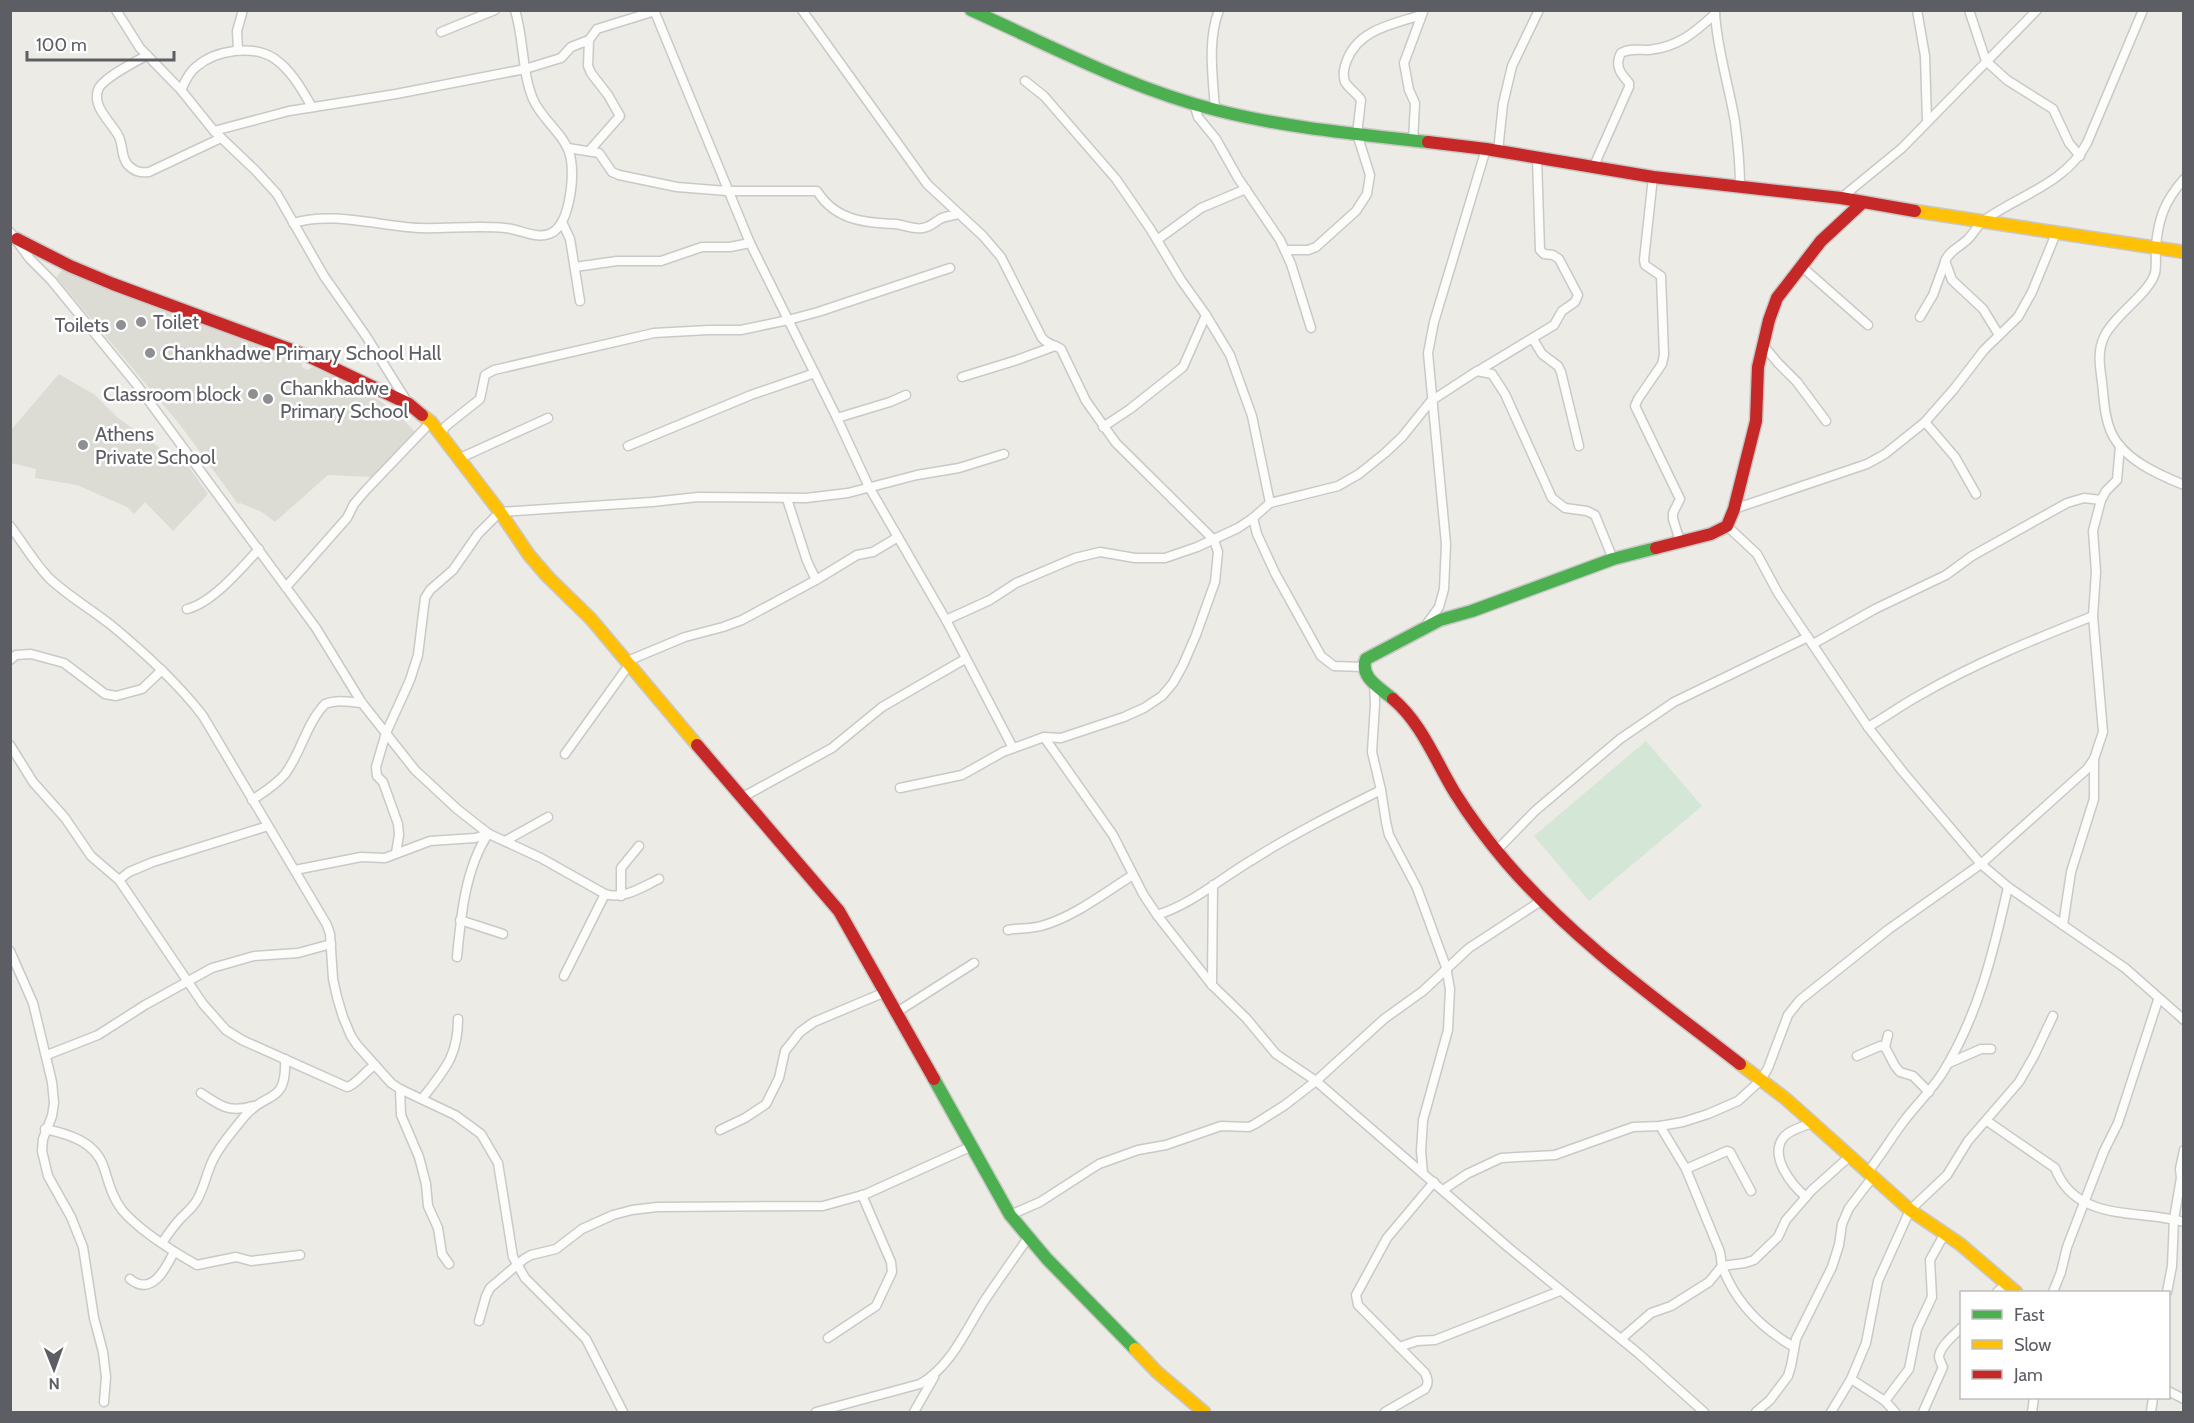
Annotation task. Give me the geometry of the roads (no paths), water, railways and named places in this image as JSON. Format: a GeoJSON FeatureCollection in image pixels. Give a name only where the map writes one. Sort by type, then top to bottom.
{"type":"FeatureCollection","features":[{"type":"Feature","properties":{"kind":"street"},"geometry":{"type":"LineString","coordinates":[[116,10],[147,55],[181,90],[214,131],[277,194],[324,276],[409,404]]}},
{"type":"Feature","properties":{"kind":"street"},"geometry":{"type":"LineString","coordinates":[[238,50],[237,31],[243,10]]}},
{"type":"Feature","properties":{"kind":"street"},"geometry":{"type":"LineString","coordinates":[[441,32],[495,10]]}},
{"type":"Feature","properties":{"kind":"street"},"geometry":{"type":"LineString","coordinates":[[292,223],[306,219],[328,219],[418,228],[504,227],[540,235],[550,234],[557,229],[562,222],[571,192],[572,172],[568,148],[538,109],[529,90],[515,10]]}},
{"type":"Feature","properties":{"kind":"street"},"geometry":{"type":"LineString","coordinates":[[802,10],[917,172],[958,214],[992,244],[1001,257],[1042,339],[1048,344],[1056,345],[1065,355],[1086,401],[1103,427],[1134,462],[1214,540],[1218,552],[1215,582],[1196,635],[1173,683],[1162,696],[1124,717],[1060,738],[1044,737],[1013,748],[962,775],[900,789]]}},
{"type":"Feature","properties":{"kind":"street"},"geometry":{"type":"LineString","coordinates":[[970,10],[1126,80],[1215,110],[1289,126],[1492,150],[1653,177],[1841,198],[2184,252]]}},
{"type":"Feature","properties":{"kind":"street"},"geometry":{"type":"LineString","coordinates":[[1215,110],[1213,44],[1219,10]]}},
{"type":"Feature","properties":{"kind":"street"},"geometry":{"type":"LineString","coordinates":[[1426,626],[1439,607],[1445,580],[1446,544],[1431,401],[1428,353],[1430,338],[1492,150],[1512,66],[1539,10]]}},
{"type":"Feature","properties":{"kind":"street"},"geometry":{"type":"LineString","coordinates":[[1917,10],[1925,56],[1927,121]]}},
{"type":"Feature","properties":{"kind":"street"},"geometry":{"type":"LineString","coordinates":[[1969,10],[1986,61],[2007,80],[2053,109],[2069,143],[2080,156]]}},
{"type":"Feature","properties":{"kind":"street"},"geometry":{"type":"LineString","coordinates":[[1841,198],[1902,148],[2037,10]]}},
{"type":"Feature","properties":{"kind":"street"},"geometry":{"type":"LineString","coordinates":[[1920,317],[1933,295],[1948,254],[1967,240],[1982,222],[2050,182],[2080,156],[2143,10]]}},
{"type":"Feature","properties":{"kind":"street"},"geometry":{"type":"LineString","coordinates":[[214,131],[252,120],[312,108],[525,69],[561,58],[572,47],[589,40],[597,29],[655,11],[750,243],[869,487],[946,620],[1013,748]]}},
{"type":"Feature","properties":{"kind":"street"},"geometry":{"type":"LineString","coordinates":[[1593,168],[1629,87],[1629,83],[1620,74],[1618,62],[1621,53],[1629,50],[1661,48],[1685,40],[1693,35],[1714,12]]}},
{"type":"Feature","properties":{"kind":"street"},"geometry":{"type":"LineString","coordinates":[[1714,12],[1719,52],[1735,120],[1740,157],[1740,187]]}},
{"type":"Feature","properties":{"kind":"street"},"geometry":{"type":"LineString","coordinates":[[1413,141],[1415,103],[1408,90],[1404,63],[1422,13]]}},
{"type":"Feature","properties":{"kind":"street"},"geometry":{"type":"LineString","coordinates":[[1285,250],[1308,250],[1316,247],[1362,203],[1367,194],[1370,175],[1357,134],[1362,104],[1359,96],[1347,86],[1344,67],[1349,54],[1358,42],[1370,33],[1422,13]]}},
{"type":"Feature","properties":{"kind":"street"},"geometry":{"type":"LineString","coordinates":[[589,40],[588,66],[620,116],[590,150]]}},
{"type":"Feature","properties":{"kind":"street"},"geometry":{"type":"LineString","coordinates":[[181,90],[187,76],[197,66],[217,56],[238,50],[273,58],[298,83],[312,108]]}},
{"type":"Feature","properties":{"kind":"street"},"geometry":{"type":"LineString","coordinates":[[147,55],[103,82],[98,89],[97,98],[100,108],[119,135],[123,158],[128,165],[141,173],[149,172],[221,138]]}},
{"type":"Feature","properties":{"kind":"street"},"geometry":{"type":"LineString","coordinates":[[1025,81],[1044,96],[1116,179],[1230,355],[1252,416],[1269,503]]}},
{"type":"Feature","properties":{"kind":"street"},"geometry":{"type":"LineString","coordinates":[[1194,104],[1197,117],[1216,139],[1285,250],[1311,328]]}},
{"type":"Feature","properties":{"kind":"street"},"geometry":{"type":"LineString","coordinates":[[568,148],[599,153],[612,172],[619,176],[677,187],[727,191],[817,191],[827,206],[846,217],[881,224],[898,224],[907,228],[921,229],[942,218],[958,214]]}},
{"type":"Feature","properties":{"kind":"street"},"geometry":{"type":"LineString","coordinates":[[946,620],[990,600],[1016,583],[1075,558],[1100,552],[1135,558],[1165,558],[1214,540],[1253,518],[1269,503],[1338,486],[1348,481],[1402,437],[1431,401],[1554,325],[1562,310],[1575,302],[1578,294],[1560,259],[1544,254],[1540,250],[1537,158]]}},
{"type":"Feature","properties":{"kind":"street"},"geometry":{"type":"LineString","coordinates":[[1653,177],[1644,260],[1645,265],[1661,276],[1664,355],[1662,364],[1635,406],[1680,499],[1673,513],[1680,541]]}},
{"type":"Feature","properties":{"kind":"street"},"geometry":{"type":"LineString","coordinates":[[2184,179],[2172,193],[2162,212],[2156,247],[2155,272],[2151,282],[2110,327],[2101,346],[2099,359],[2106,416],[2111,432],[2120,446],[2134,459],[2184,485]]}},
{"type":"Feature","properties":{"kind":"street"},"geometry":{"type":"LineString","coordinates":[[1157,240],[1201,208],[1246,189]]}},
{"type":"Feature","properties":{"kind":"street"},"geometry":{"type":"LineString","coordinates":[[1863,202],[1821,241],[1777,298],[1769,320],[1758,367],[1756,421],[1734,509],[1727,526],[1710,534],[1613,559],[1426,626],[1366,658],[1363,667],[1374,683],[1398,702],[1419,728],[1456,794],[1497,850],[1541,901],[1595,951],[1791,1103],[1869,1176],[1910,1210],[1945,1233],[2006,1290]]}},
{"type":"Feature","properties":{"kind":"street"},"geometry":{"type":"LineString","coordinates":[[562,222],[570,239],[580,301]]}},
{"type":"Feature","properties":{"kind":"street"},"geometry":{"type":"LineString","coordinates":[[1734,509],[1867,464],[1885,454],[1924,422],[1954,389],[1984,350],[2018,317],[2057,231]]}},
{"type":"Feature","properties":{"kind":"street"},"geometry":{"type":"LineString","coordinates":[[14,235],[70,266],[113,284],[308,356],[409,404],[431,422],[500,512],[529,555],[591,619],[839,911],[855,934],[884,993],[897,1012],[935,1084],[1010,1215],[1028,1238],[1157,1372],[1204,1413]]}},
{"type":"Feature","properties":{"kind":"street"},"geometry":{"type":"LineString","coordinates":[[14,235],[30,259],[51,280],[137,385],[316,628],[362,703],[429,784],[489,834],[541,858],[604,894],[613,897],[621,896],[658,879]]}},
{"type":"Feature","properties":{"kind":"street"},"geometry":{"type":"LineString","coordinates":[[575,267],[617,261],[661,261],[702,247],[730,247],[750,243]]}},
{"type":"Feature","properties":{"kind":"street"},"geometry":{"type":"LineString","coordinates":[[1945,261],[1952,280],[1983,309],[1999,335]]}},
{"type":"Feature","properties":{"kind":"street"},"geometry":{"type":"LineString","coordinates":[[1801,266],[1868,325]]}},
{"type":"Feature","properties":{"kind":"street"},"geometry":{"type":"LineString","coordinates":[[440,435],[446,426],[480,399],[485,375],[494,370],[654,333],[741,330],[788,321],[950,268]]}},
{"type":"Feature","properties":{"kind":"street"},"geometry":{"type":"LineString","coordinates":[[1103,427],[1130,410],[1184,367],[1206,315]]}},
{"type":"Feature","properties":{"kind":"street"},"geometry":{"type":"LineString","coordinates":[[1533,339],[1542,354],[1558,366],[1561,372],[1579,446]]}},
{"type":"Feature","properties":{"kind":"street"},"geometry":{"type":"LineString","coordinates":[[962,377],[1056,345]]}},
{"type":"Feature","properties":{"kind":"street"},"geometry":{"type":"LineString","coordinates":[[1763,345],[1797,382],[1826,421]]}},
{"type":"Feature","properties":{"kind":"street"},"geometry":{"type":"LineString","coordinates":[[1477,371],[1492,374],[1505,394],[1552,498],[1565,508],[1592,512],[1613,559]]}},
{"type":"Feature","properties":{"kind":"street"},"geometry":{"type":"LineString","coordinates":[[628,446],[751,395],[815,373]]}},
{"type":"Feature","properties":{"kind":"street"},"geometry":{"type":"LineString","coordinates":[[837,418],[906,395]]}},
{"type":"Feature","properties":{"kind":"street"},"geometry":{"type":"LineString","coordinates":[[458,459],[548,418]]}},
{"type":"Feature","properties":{"kind":"street"},"geometry":{"type":"LineString","coordinates":[[286,587],[347,518],[354,504],[366,490],[431,422]]}},
{"type":"Feature","properties":{"kind":"street"},"geometry":{"type":"LineString","coordinates":[[1924,422],[1955,457],[1976,494]]}},
{"type":"Feature","properties":{"kind":"street"},"geometry":{"type":"LineString","coordinates":[[1443,1190],[1467,1174],[1501,1158],[1555,1155],[1633,1127],[1683,1122],[1729,1105],[1746,1094],[1761,1080],[1768,1068],[1788,1016],[1800,1000],[1889,929],[1981,864],[2087,769],[2094,759],[2103,732],[2094,616],[2096,572],[2093,531],[2101,500],[2117,480],[2120,446]]}},
{"type":"Feature","properties":{"kind":"street"},"geometry":{"type":"LineString","coordinates":[[396,853],[398,824],[383,782],[376,773],[386,733],[410,680],[418,655],[427,592],[453,570],[478,534],[500,512],[698,497],[754,496],[787,499],[848,493],[917,475],[959,468],[1004,454]]}},
{"type":"Feature","properties":{"kind":"street"},"geometry":{"type":"LineString","coordinates":[[1497,850],[1535,811],[1592,761],[1629,732],[1674,702],[1810,641],[1946,575],[1972,556],[2067,503],[2084,498],[2101,500]]}},
{"type":"Feature","properties":{"kind":"street"},"geometry":{"type":"LineString","coordinates":[[787,499],[807,561],[816,580]]}},
{"type":"Feature","properties":{"kind":"street"},"geometry":{"type":"LineString","coordinates":[[1253,518],[1257,534],[1275,573],[1321,656],[1334,666],[1363,667]]}},
{"type":"Feature","properties":{"kind":"street"},"geometry":{"type":"LineString","coordinates":[[10,526],[51,580],[111,625],[162,670],[178,685],[203,716],[327,925],[331,944],[333,979],[343,1017],[357,1045],[391,1083],[441,1107],[481,1134],[498,1163],[510,1248],[516,1264],[525,1278],[586,1339],[623,1413]]}},
{"type":"Feature","properties":{"kind":"street"},"geometry":{"type":"LineString","coordinates":[[1727,526],[1757,554],[1778,594],[1868,727],[1981,864],[2008,887],[2125,968],[2158,1000],[2184,1020]]}},
{"type":"Feature","properties":{"kind":"street"},"geometry":{"type":"LineString","coordinates":[[565,754],[627,663],[685,638],[742,620],[857,555],[877,550],[898,537]]}},
{"type":"Feature","properties":{"kind":"street"},"geometry":{"type":"LineString","coordinates":[[187,609],[203,602],[244,566],[259,549]]}},
{"type":"Feature","properties":{"kind":"street"},"geometry":{"type":"LineString","coordinates":[[1868,727],[1920,695],[1966,671],[2094,616]]}},
{"type":"Feature","properties":{"kind":"street"},"geometry":{"type":"LineString","coordinates":[[10,660],[16,656],[31,654],[64,663],[105,694],[116,696],[142,689],[162,670]]}},
{"type":"Feature","properties":{"kind":"street"},"geometry":{"type":"LineString","coordinates":[[741,798],[832,748],[882,707],[965,658]]}},
{"type":"Feature","properties":{"kind":"street"},"geometry":{"type":"LineString","coordinates":[[1374,683],[1375,704],[1371,744],[1389,835],[1412,876],[1446,967],[1450,988],[1448,1029],[1423,1120],[1420,1151],[1422,1173]]}},
{"type":"Feature","properties":{"kind":"street"},"geometry":{"type":"LineString","coordinates":[[252,800],[286,773],[300,744],[325,704],[341,701],[362,703]]}},
{"type":"Feature","properties":{"kind":"street"},"geometry":{"type":"LineString","coordinates":[[1044,737],[1108,827],[1157,915],[1212,985],[1246,1018],[1276,1053],[1316,1081],[1560,1291],[1621,1339],[1704,1413]]}},
{"type":"Feature","properties":{"kind":"street"},"geometry":{"type":"LineString","coordinates":[[10,745],[33,782],[65,818],[91,856],[119,880],[186,981],[213,1017],[233,1036],[347,1087],[352,1086],[361,1075],[375,1065]]}},
{"type":"Feature","properties":{"kind":"street"},"geometry":{"type":"LineString","coordinates":[[2063,925],[2071,872],[2094,799],[2094,759]]}},
{"type":"Feature","properties":{"kind":"street"},"geometry":{"type":"LineString","coordinates":[[1157,915],[1185,904],[1301,831],[1381,790]]}},
{"type":"Feature","properties":{"kind":"street"},"geometry":{"type":"LineString","coordinates":[[504,841],[548,817]]}},
{"type":"Feature","properties":{"kind":"street"},"geometry":{"type":"LineString","coordinates":[[119,880],[138,867],[268,826]]}},
{"type":"Feature","properties":{"kind":"street"},"geometry":{"type":"LineString","coordinates":[[296,870],[361,857],[385,858],[430,841],[475,838],[489,834]]}},
{"type":"Feature","properties":{"kind":"street"},"geometry":{"type":"LineString","coordinates":[[457,957],[460,920],[473,864],[478,850],[489,834]]}},
{"type":"Feature","properties":{"kind":"street"},"geometry":{"type":"LineString","coordinates":[[621,896],[621,868],[639,846]]}},
{"type":"Feature","properties":{"kind":"street"},"geometry":{"type":"LineString","coordinates":[[1008,930],[1052,922],[1092,901],[1133,875]]}},
{"type":"Feature","properties":{"kind":"street"},"geometry":{"type":"LineString","coordinates":[[1212,985],[1213,885]]}},
{"type":"Feature","properties":{"kind":"street"},"geometry":{"type":"LineString","coordinates":[[1756,1413],[1782,1385],[1791,1366],[1794,1347],[1832,1267],[1848,1208],[1906,1118],[1929,1092],[1948,1063],[1973,1012],[1992,957],[2008,887]]}},
{"type":"Feature","properties":{"kind":"street"},"geometry":{"type":"LineString","coordinates":[[564,975],[604,894]]}},
{"type":"Feature","properties":{"kind":"street"},"geometry":{"type":"LineString","coordinates":[[1010,1215],[1040,1202],[1099,1164],[1221,1126],[1255,1124],[1316,1081],[1384,1019],[1422,991],[1469,948],[1541,901]]}},
{"type":"Feature","properties":{"kind":"street"},"geometry":{"type":"LineString","coordinates":[[460,920],[503,934]]}},
{"type":"Feature","properties":{"kind":"street"},"geometry":{"type":"LineString","coordinates":[[46,1055],[98,1035],[186,981],[212,968],[266,954],[298,952],[331,944]]}},
{"type":"Feature","properties":{"kind":"street"},"geometry":{"type":"LineString","coordinates":[[10,951],[33,1003],[52,1082],[54,1103],[52,1116],[45,1129],[42,1151],[45,1167],[71,1216],[85,1256],[94,1318],[104,1360],[106,1377],[104,1402]]}},
{"type":"Feature","properties":{"kind":"street"},"geometry":{"type":"LineString","coordinates":[[897,1012],[974,963]]}},
{"type":"Feature","properties":{"kind":"street"},"geometry":{"type":"LineString","coordinates":[[720,1130],[745,1118],[766,1104],[779,1078],[785,1051],[801,1032],[814,1022],[884,993]]}},
{"type":"Feature","properties":{"kind":"street"},"geometry":{"type":"LineString","coordinates":[[2054,1291],[2067,1247],[2104,1151],[2118,1123],[2158,1000]]}},
{"type":"Feature","properties":{"kind":"street"},"geometry":{"type":"LineString","coordinates":[[1831,1413],[1851,1379],[1866,1343],[1882,1268],[1910,1210],[1947,1175],[1968,1141],[2019,1083],[2054,1016]]}},
{"type":"Feature","properties":{"kind":"street"},"geometry":{"type":"LineString","coordinates":[[422,1099],[454,1054],[458,1037],[458,1019]]}},
{"type":"Feature","properties":{"kind":"street"},"geometry":{"type":"LineString","coordinates":[[1888,1035],[1885,1047],[1895,1066],[1900,1072],[1913,1076],[1929,1092]]}},
{"type":"Feature","properties":{"kind":"street"},"geometry":{"type":"LineString","coordinates":[[1857,1056],[1880,1046],[1885,1047]]}},
{"type":"Feature","properties":{"kind":"street"},"geometry":{"type":"LineString","coordinates":[[1948,1063],[1981,1049],[1991,1048]]}},
{"type":"Feature","properties":{"kind":"street"},"geometry":{"type":"LineString","coordinates":[[162,1243],[180,1218],[195,1204],[203,1190],[213,1160],[246,1115],[278,1093],[286,1074],[285,1059]]}},
{"type":"Feature","properties":{"kind":"street"},"geometry":{"type":"LineString","coordinates":[[400,1089],[401,1115],[419,1157],[429,1206],[438,1227],[442,1254],[449,1264]]}},
{"type":"Feature","properties":{"kind":"street"},"geometry":{"type":"LineString","coordinates":[[201,1093],[233,1110],[256,1106]]}},
{"type":"Feature","properties":{"kind":"street"},"geometry":{"type":"LineString","coordinates":[[1987,1121],[2055,1168],[2060,1181],[2085,1202],[2115,1213],[2184,1222]]}},
{"type":"Feature","properties":{"kind":"street"},"geometry":{"type":"LineString","coordinates":[[1806,1197],[1786,1175],[1782,1166],[1780,1144],[1785,1136],[1813,1123]]}},
{"type":"Feature","properties":{"kind":"street"},"geometry":{"type":"LineString","coordinates":[[1660,1126],[1686,1169],[1720,1252],[1722,1266],[1731,1286],[1765,1329],[1794,1347]]}},
{"type":"Feature","properties":{"kind":"street"},"geometry":{"type":"LineString","coordinates":[[45,1129],[66,1133],[91,1148],[104,1167],[110,1188],[120,1208],[174,1252],[197,1265],[236,1257],[251,1262],[300,1255]]}},
{"type":"Feature","properties":{"kind":"street"},"geometry":{"type":"LineString","coordinates":[[479,1321],[490,1288],[516,1264],[531,1255],[556,1249],[582,1229],[597,1222],[632,1210],[657,1207],[812,1207],[843,1202],[972,1146]]}},
{"type":"Feature","properties":{"kind":"street"},"geometry":{"type":"LineString","coordinates":[[2167,1291],[2172,1266],[2174,1219],[2184,1150]]}},
{"type":"Feature","properties":{"kind":"street"},"geometry":{"type":"LineString","coordinates":[[1686,1169],[1727,1151],[1730,1152],[1751,1191]]}},
{"type":"Feature","properties":{"kind":"street"},"geometry":{"type":"LineString","coordinates":[[1621,1339],[1651,1313],[1671,1306],[1709,1282],[1722,1266],[1754,1260],[1778,1238],[1783,1225],[1806,1197],[1849,1156]]}},
{"type":"Feature","properties":{"kind":"street"},"geometry":{"type":"LineString","coordinates":[[1385,1413],[1425,1389],[1428,1384],[1425,1372],[1358,1305],[1356,1295],[1387,1238],[1434,1182]]}},
{"type":"Feature","properties":{"kind":"street"},"geometry":{"type":"LineString","coordinates":[[828,1338],[876,1306],[892,1272],[891,1262],[862,1195]]}},
{"type":"Feature","properties":{"kind":"street"},"geometry":{"type":"LineString","coordinates":[[1885,1401],[1909,1369],[1917,1329],[1932,1297],[1930,1260],[1945,1233]]}},
{"type":"Feature","properties":{"kind":"street"},"geometry":{"type":"LineString","coordinates":[[914,1413],[934,1376],[944,1365],[986,1298],[1028,1238]]}},
{"type":"Feature","properties":{"kind":"street"},"geometry":{"type":"LineString","coordinates":[[130,1279],[140,1284],[158,1280],[174,1252]]}},
{"type":"Feature","properties":{"kind":"street"},"geometry":{"type":"LineString","coordinates":[[1399,1347],[1407,1343],[1445,1336],[1560,1291]]}},
{"type":"Feature","properties":{"kind":"street"},"geometry":{"type":"LineString","coordinates":[[1923,1413],[1943,1367],[1939,1360],[1940,1353],[1960,1329]]}},
{"type":"Feature","properties":{"kind":"street"},"geometry":{"type":"LineString","coordinates":[[816,1413],[920,1384],[934,1376]]}},
{"type":"Feature","properties":{"kind":"street"},"geometry":{"type":"LineString","coordinates":[[1851,1379],[1885,1401],[1895,1413]]}},
{"type":"Feature","properties":{"kind":"street"},"geometry":{"type":"LineString","coordinates":[[2170,1392],[2184,1399]]}},
{"type":"Feature","properties":{"kind":"place","name":"Toilet"},"geometry":{"type":"Point","coordinates":[141,322]}},
{"type":"Feature","properties":{"kind":"place","name":"Toilets"},"geometry":{"type":"Point","coordinates":[121,325]}},
{"type":"Feature","properties":{"kind":"place","name":"Chankhadwe Primary School Hall"},"geometry":{"type":"Point","coordinates":[150,353]}},
{"type":"Feature","properties":{"kind":"place","name":"Classroom block"},"geometry":{"type":"Point","coordinates":[253,394]}},
{"type":"Feature","properties":{"kind":"place","name":"Chankhadwe Primary School"},"geometry":{"type":"Point","coordinates":[268,399]}},
{"type":"Feature","properties":{"kind":"place","name":"Athens Private School"},"geometry":{"type":"Point","coordinates":[83,445]}}]}
